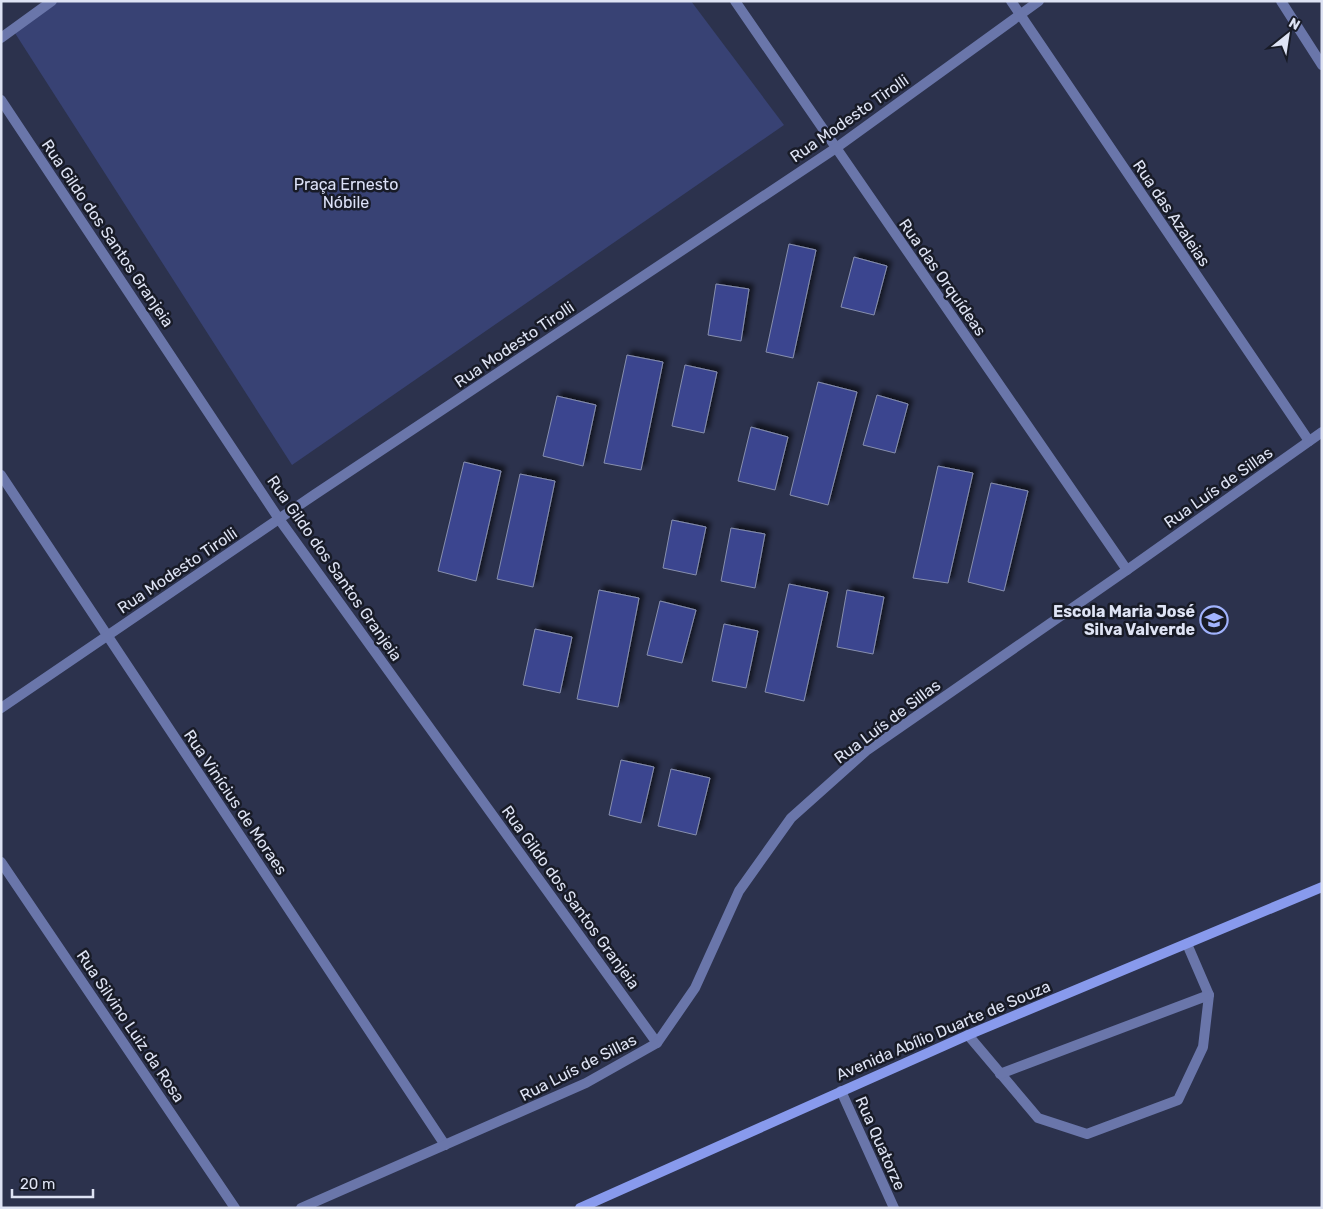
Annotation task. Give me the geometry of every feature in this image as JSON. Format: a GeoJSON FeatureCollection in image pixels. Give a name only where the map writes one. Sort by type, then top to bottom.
{"type":"FeatureCollection","features":[{"type":"Feature","properties":{"kind":"main road","name":"Avenida Abílio Duarte de Souza"},"geometry":{"type":"LineString","coordinates":[[580,1208],[968,1035],[1322,887]]}},
{"type":"Feature","properties":{"kind":"street"},"geometry":{"type":"LineString","coordinates":[[1,38],[52,1]]}},
{"type":"Feature","properties":{"kind":"street","name":"Rua das Orquídeas"},"geometry":{"type":"LineString","coordinates":[[735,1],[1127,570]]}},
{"type":"Feature","properties":{"kind":"street","name":"Rua das Azaleias"},"geometry":{"type":"LineString","coordinates":[[1011,1],[1309,441]]}},
{"type":"Feature","properties":{"kind":"street","name":"Rua Modesto Tirolli"},"geometry":{"type":"LineString","coordinates":[[1,708],[279,518],[836,148],[1039,1]]}},
{"type":"Feature","properties":{"kind":"street"},"geometry":{"type":"LineString","coordinates":[[1281,1],[1322,65]]}},
{"type":"Feature","properties":{"kind":"street","name":"Rua Gildo dos Santos Granjeia"},"geometry":{"type":"LineString","coordinates":[[1,100],[279,518],[658,1043]]}},
{"type":"Feature","properties":{"kind":"street","name":"Rua Luís de Sillas"},"geometry":{"type":"LineString","coordinates":[[301,1208],[586,1083],[658,1043],[695,988],[739,891],[791,818],[866,751],[1322,432]]}},
{"type":"Feature","properties":{"kind":"street","name":"Rua Vinícius de Moraes"},"geometry":{"type":"LineString","coordinates":[[1,475],[445,1145]]}},
{"type":"Feature","properties":{"kind":"street","name":"Rua Silvino Luiz da Rosa"},"geometry":{"type":"LineString","coordinates":[[1,862],[235,1208]]}},
{"type":"Feature","properties":{"kind":"street"},"geometry":{"type":"LineString","coordinates":[[968,1035],[1038,1118],[1087,1134],[1178,1100],[1203,1047],[1209,994],[1187,944]]}},
{"type":"Feature","properties":{"kind":"street"},"geometry":{"type":"LineString","coordinates":[[1000,1074],[1209,994]]}},
{"type":"Feature","properties":{"kind":"street","name":"Rua Quatorze"},"geometry":{"type":"LineString","coordinates":[[841,1091],[894,1208]]}},
{"type":"Feature","properties":{"kind":"green space","name":"Praça Ernesto Nóbile"},"geometry":{"type":"Polygon","coordinates":[[[52,1],[691,1],[784,125],[292,465],[13,30],[52,1]]]}},
{"type":"Feature","properties":{"kind":"building"},"geometry":{"type":"Polygon","coordinates":[[[789,244],[816,250],[793,358],[766,352],[789,244]]]}},
{"type":"Feature","properties":{"kind":"building"},"geometry":{"type":"Polygon","coordinates":[[[854,257],[887,266],[874,315],[841,307],[854,257]]]}},
{"type":"Feature","properties":{"kind":"building"},"geometry":{"type":"Polygon","coordinates":[[[716,284],[749,289],[741,341],[708,335],[716,284]]]}},
{"type":"Feature","properties":{"kind":"building"},"geometry":{"type":"Polygon","coordinates":[[[627,355],[663,362],[641,470],[604,463],[627,355]]]}},
{"type":"Feature","properties":{"kind":"building"},"geometry":{"type":"Polygon","coordinates":[[[685,365],[717,372],[704,433],[672,426],[685,365]]]}},
{"type":"Feature","properties":{"kind":"building"},"geometry":{"type":"Polygon","coordinates":[[[818,382],[857,392],[828,505],[790,495],[818,382]]]}},
{"type":"Feature","properties":{"kind":"building"},"geometry":{"type":"Polygon","coordinates":[[[877,395],[908,404],[895,453],[863,445],[877,395]]]}},
{"type":"Feature","properties":{"kind":"building"},"geometry":{"type":"Polygon","coordinates":[[[557,396],[596,405],[583,466],[543,456],[557,396]]]}},
{"type":"Feature","properties":{"kind":"building"},"geometry":{"type":"Polygon","coordinates":[[[751,427],[788,437],[775,490],[738,481],[751,427]]]}},
{"type":"Feature","properties":{"kind":"building"},"geometry":{"type":"Polygon","coordinates":[[[464,462],[501,471],[476,581],[438,571],[464,462]]]}},
{"type":"Feature","properties":{"kind":"building"},"geometry":{"type":"Polygon","coordinates":[[[938,466],[973,473],[948,583],[913,578],[938,466]]]}},
{"type":"Feature","properties":{"kind":"building"},"geometry":{"type":"Polygon","coordinates":[[[520,474],[555,481],[533,587],[497,579],[520,474]]]}},
{"type":"Feature","properties":{"kind":"building"},"geometry":{"type":"Polygon","coordinates":[[[991,483],[1028,491],[1004,591],[968,582],[991,483]]]}},
{"type":"Feature","properties":{"kind":"building"},"geometry":{"type":"Polygon","coordinates":[[[672,520],[706,527],[696,575],[663,568],[672,520]]]}},
{"type":"Feature","properties":{"kind":"building"},"geometry":{"type":"Polygon","coordinates":[[[731,528],[765,534],[755,588],[721,581],[731,528]]]}},
{"type":"Feature","properties":{"kind":"building"},"geometry":{"type":"Polygon","coordinates":[[[789,584],[828,592],[804,701],[765,692],[789,584]]]}},
{"type":"Feature","properties":{"kind":"building"},"geometry":{"type":"Polygon","coordinates":[[[599,590],[639,598],[618,707],[577,699],[599,590]]]}},
{"type":"Feature","properties":{"kind":"building"},"geometry":{"type":"Polygon","coordinates":[[[847,590],[884,597],[873,654],[837,647],[847,590]]]}},
{"type":"Feature","properties":{"kind":"building"},"geometry":{"type":"Polygon","coordinates":[[[660,601],[696,610],[682,663],[647,655],[660,601]]]}},
{"type":"Feature","properties":{"kind":"building"},"geometry":{"type":"Polygon","coordinates":[[[724,624],[758,631],[746,688],[712,681],[724,624]]]}},
{"type":"Feature","properties":{"kind":"building"},"geometry":{"type":"Polygon","coordinates":[[[535,629],[572,637],[560,693],[523,685],[535,629]]]}},
{"type":"Feature","properties":{"kind":"building"},"geometry":{"type":"Polygon","coordinates":[[[621,760],[654,767],[641,823],[609,815],[621,760]]]}},
{"type":"Feature","properties":{"kind":"building"},"geometry":{"type":"Polygon","coordinates":[[[671,769],[710,778],[696,835],[658,826],[671,769]]]}},
{"type":"Feature","properties":{"kind":"place","name":"Escola Maria José Silva Valverde"},"geometry":{"type":"Point","coordinates":[1214,620]}}]}
